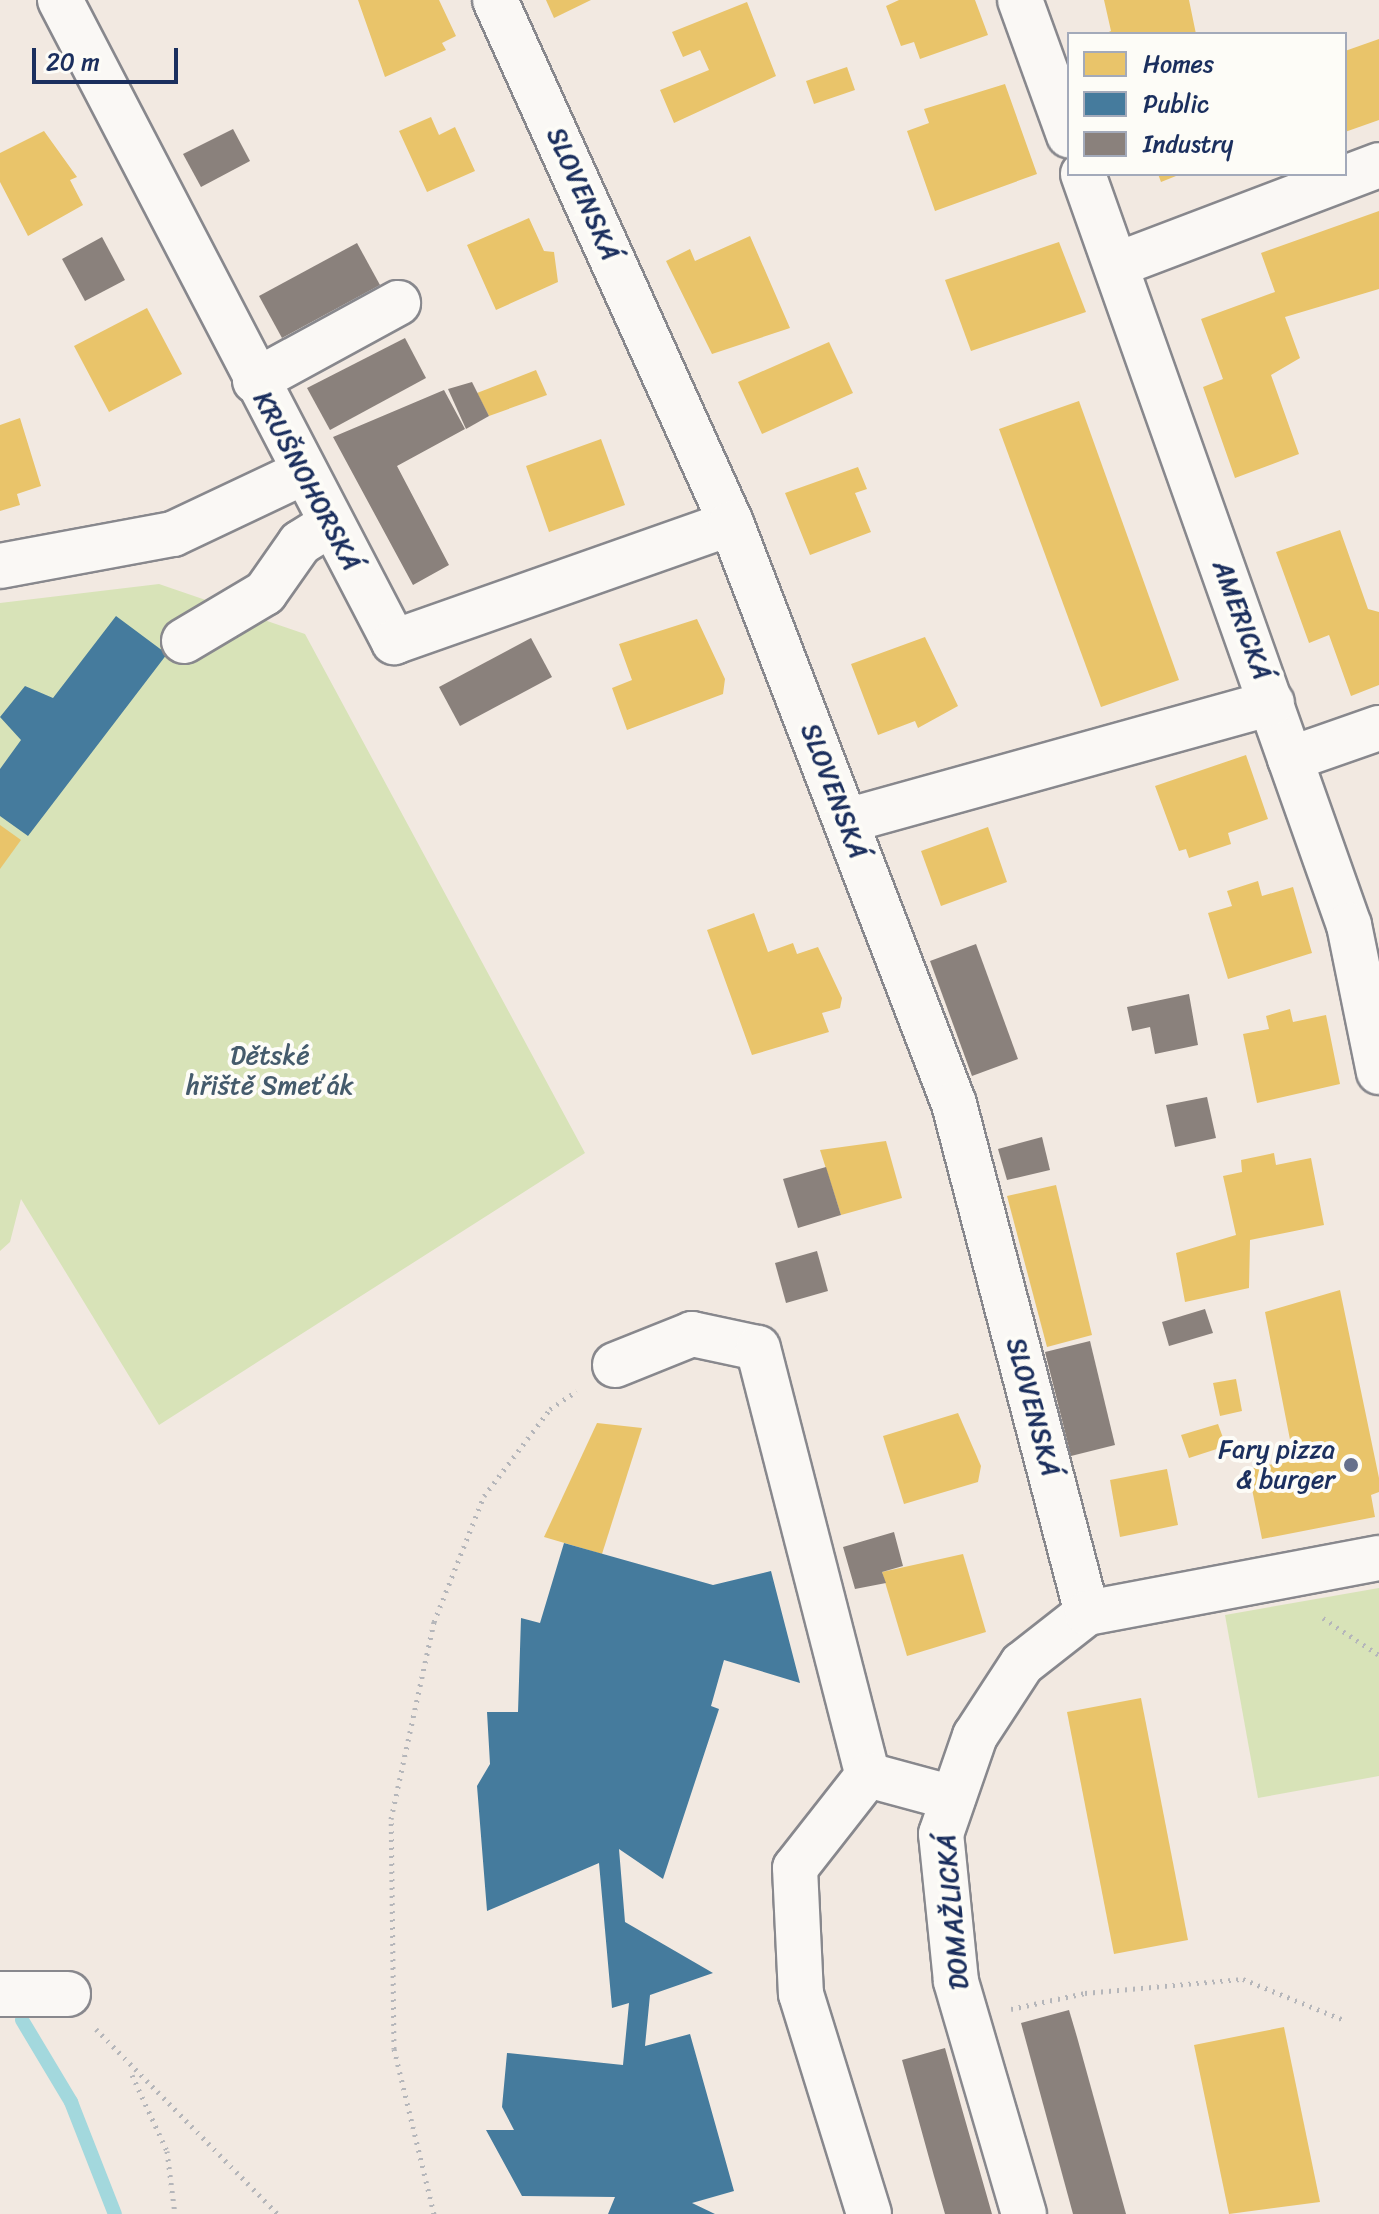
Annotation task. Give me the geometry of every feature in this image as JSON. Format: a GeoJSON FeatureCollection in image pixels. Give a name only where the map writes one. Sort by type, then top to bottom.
{"type":"FeatureCollection","features":[{"type":"Feature","properties":{"kind":"street","name":"KRUŠNOHORSKÁ"},"geometry":{"type":"LineString","coordinates":[[60,0],[329,525],[394,642],[731,523]]}},
{"type":"Feature","properties":{"kind":"street","name":"SLOVENSKÁ"},"geometry":{"type":"LineString","coordinates":[[495,0],[731,523],[954,1104],[1087,1613]]}},
{"type":"Feature","properties":{"kind":"street"},"geometry":{"type":"LineString","coordinates":[[1020,0],[1067,129]]}},
{"type":"Feature","properties":{"kind":"street"},"geometry":{"type":"LineString","coordinates":[[1116,265],[1379,165]]}},
{"type":"Feature","properties":{"kind":"street","name":"AMERICKÁ"},"geometry":{"type":"LineString","coordinates":[[1084,176],[1349,925],[1379,1072]]}},
{"type":"Feature","properties":{"kind":"street"},"geometry":{"type":"LineString","coordinates":[[255,381],[398,303]]}},
{"type":"Feature","properties":{"kind":"street"},"geometry":{"type":"LineString","coordinates":[[0,566],[173,534],[302,473]]}},
{"type":"Feature","properties":{"kind":"street"},"geometry":{"type":"LineString","coordinates":[[184,641],[265,593],[300,543],[329,525]]}},
{"type":"Feature","properties":{"kind":"street"},"geometry":{"type":"LineString","coordinates":[[846,821],[1272,703]]}},
{"type":"Feature","properties":{"kind":"street"},"geometry":{"type":"LineString","coordinates":[[1290,759],[1379,728]]}},
{"type":"Feature","properties":{"kind":"street"},"geometry":{"type":"LineString","coordinates":[[615,1365],[692,1334],[758,1348],[868,1775]]}},
{"type":"Feature","properties":{"kind":"street","name":"DOMAŽLICKÁ"},"geometry":{"type":"LineString","coordinates":[[1024,2214],[956,1981],[941,1834],[975,1736],[1022,1664],[1087,1613],[1379,1558]]}},
{"type":"Feature","properties":{"kind":"street"},"geometry":{"type":"LineString","coordinates":[[868,1775],[953,1798]]}},
{"type":"Feature","properties":{"kind":"street"},"geometry":{"type":"LineString","coordinates":[[868,1775],[795,1868],[801,1994],[869,2214]]}},
{"type":"Feature","properties":{"kind":"street"},"geometry":{"type":"LineString","coordinates":[[0,1994],[68,1994]]}},
{"type":"Feature","properties":{"kind":"path"},"geometry":{"type":"LineString","coordinates":[[434,2214],[394,2049],[391,1819],[434,1622],[484,1496],[550,1409],[615,1365]]}},
{"type":"Feature","properties":{"kind":"path"},"geometry":{"type":"LineString","coordinates":[[967,2019],[1085,1993],[1243,1979],[1344,2020]]}},
{"type":"Feature","properties":{"kind":"path"},"geometry":{"type":"LineString","coordinates":[[68,1994],[130,2070],[278,2214]]}},
{"type":"Feature","properties":{"kind":"path"},"geometry":{"type":"LineString","coordinates":[[130,2070],[167,2151],[175,2214]]}},
{"type":"Feature","properties":{"kind":"green space","name":"Dětské hřiště Smeťák"},"geometry":{"type":"Polygon","coordinates":[[[159,584],[305,634],[585,1153],[159,1425],[21,1199],[10,1242],[0,1251],[0,603],[159,584]]]}},
{"type":"Feature","properties":{"kind":"green space"},"geometry":{"type":"Polygon","coordinates":[[[1379,1588],[1379,1776],[1258,1798],[1225,1615],[1379,1588]]]}},
{"type":"Feature","properties":{"kind":"building: Homes"},"geometry":{"type":"Polygon","coordinates":[[[358,0],[439,0],[456,36],[442,43],[446,50],[385,77],[358,0]]]}},
{"type":"Feature","properties":{"kind":"building: Homes"},"geometry":{"type":"Polygon","coordinates":[[[546,0],[591,0],[554,18],[546,0]]]}},
{"type":"Feature","properties":{"kind":"building: Homes"},"geometry":{"type":"Polygon","coordinates":[[[899,0],[975,0],[988,35],[920,59],[914,42],[901,46],[886,6],[899,0]]]}},
{"type":"Feature","properties":{"kind":"building: Homes"},"geometry":{"type":"Polygon","coordinates":[[[1104,0],[1189,0],[1196,32],[1109,32],[1111,31],[1104,0]]]}},
{"type":"Feature","properties":{"kind":"building: Homes"},"geometry":{"type":"Polygon","coordinates":[[[747,2],[776,76],[674,123],[660,90],[709,70],[700,50],[683,57],[672,32],[747,2]]]}},
{"type":"Feature","properties":{"kind":"building: Homes"},"geometry":{"type":"Polygon","coordinates":[[[1379,39],[1379,120],[1347,131],[1347,50],[1379,39]]]}},
{"type":"Feature","properties":{"kind":"building: Homes"},"geometry":{"type":"Polygon","coordinates":[[[847,67],[855,90],[814,104],[806,81],[847,67]]]}},
{"type":"Feature","properties":{"kind":"building: Homes"},"geometry":{"type":"Polygon","coordinates":[[[1005,84],[1037,174],[935,211],[907,131],[929,123],[924,109],[1005,84]]]}},
{"type":"Feature","properties":{"kind":"building: Homes"},"geometry":{"type":"Polygon","coordinates":[[[431,117],[439,135],[455,127],[475,171],[427,192],[399,131],[431,117]]]}},
{"type":"Feature","properties":{"kind":"building: Homes"},"geometry":{"type":"Polygon","coordinates":[[[44,131],[77,177],[70,180],[83,205],[28,236],[0,182],[0,153],[44,131]]]}},
{"type":"Feature","properties":{"kind":"building: Homes"},"geometry":{"type":"Polygon","coordinates":[[[1159,176],[1176,176],[1161,182],[1159,176]]]}},
{"type":"Feature","properties":{"kind":"building: Homes"},"geometry":{"type":"Polygon","coordinates":[[[1379,211],[1379,289],[1285,317],[1300,358],[1271,375],[1299,454],[1235,478],[1203,387],[1223,379],[1201,319],[1275,292],[1261,253],[1379,211]]]}},
{"type":"Feature","properties":{"kind":"building: Homes"},"geometry":{"type":"Polygon","coordinates":[[[529,218],[544,251],[554,252],[558,282],[496,310],[467,245],[529,218]]]}},
{"type":"Feature","properties":{"kind":"building: Homes"},"geometry":{"type":"Polygon","coordinates":[[[750,236],[790,328],[712,354],[666,261],[690,249],[695,261],[750,236]]]}},
{"type":"Feature","properties":{"kind":"building: Homes"},"geometry":{"type":"Polygon","coordinates":[[[1059,242],[1086,312],[971,351],[945,280],[1059,242]]]}},
{"type":"Feature","properties":{"kind":"building: Homes"},"geometry":{"type":"Polygon","coordinates":[[[147,308],[182,374],[109,412],[74,346],[147,308]]]}},
{"type":"Feature","properties":{"kind":"building: Homes"},"geometry":{"type":"Polygon","coordinates":[[[829,342],[853,393],[762,434],[738,382],[829,342]]]}},
{"type":"Feature","properties":{"kind":"building: Homes"},"geometry":{"type":"Polygon","coordinates":[[[536,370],[547,395],[489,416],[477,393],[536,370]]]}},
{"type":"Feature","properties":{"kind":"building: Homes"},"geometry":{"type":"Polygon","coordinates":[[[1079,401],[1179,680],[1101,707],[999,429],[1079,401]]]}},
{"type":"Feature","properties":{"kind":"building: Homes"},"geometry":{"type":"Polygon","coordinates":[[[20,418],[41,486],[17,494],[20,505],[0,511],[0,425],[20,418]]]}},
{"type":"Feature","properties":{"kind":"building: Homes"},"geometry":{"type":"Polygon","coordinates":[[[601,439],[625,505],[549,532],[526,466],[601,439]]]}},
{"type":"Feature","properties":{"kind":"building: Homes"},"geometry":{"type":"Polygon","coordinates":[[[858,467],[867,489],[855,493],[871,532],[810,555],[785,493],[858,467]]]}},
{"type":"Feature","properties":{"kind":"building: Homes"},"geometry":{"type":"Polygon","coordinates":[[[1340,530],[1368,609],[1379,612],[1379,685],[1351,696],[1329,635],[1309,643],[1276,552],[1340,530]]]}},
{"type":"Feature","properties":{"kind":"building: Homes"},"geometry":{"type":"Polygon","coordinates":[[[697,619],[725,679],[723,694],[627,730],[612,688],[632,680],[619,644],[697,619]]]}},
{"type":"Feature","properties":{"kind":"building: Homes"},"geometry":{"type":"Polygon","coordinates":[[[925,637],[958,706],[918,728],[915,721],[878,735],[851,664],[925,637]]]}},
{"type":"Feature","properties":{"kind":"building: Homes"},"geometry":{"type":"Polygon","coordinates":[[[1246,755],[1268,819],[1228,833],[1231,844],[1189,858],[1186,849],[1179,851],[1155,786],[1246,755]]]}},
{"type":"Feature","properties":{"kind":"building: Homes"},"geometry":{"type":"Polygon","coordinates":[[[0,825],[21,840],[0,869],[0,825]]]}},
{"type":"Feature","properties":{"kind":"building: Homes"},"geometry":{"type":"Polygon","coordinates":[[[988,827],[1007,882],[941,906],[921,851],[988,827]]]}},
{"type":"Feature","properties":{"kind":"building: Homes"},"geometry":{"type":"Polygon","coordinates":[[[1258,881],[1262,896],[1293,887],[1312,953],[1228,979],[1208,913],[1232,906],[1227,891],[1258,881]]]}},
{"type":"Feature","properties":{"kind":"building: Homes"},"geometry":{"type":"Polygon","coordinates":[[[754,913],[768,952],[793,943],[797,954],[818,947],[842,998],[840,1008],[822,1013],[829,1032],[752,1055],[707,930],[754,913]]]}},
{"type":"Feature","properties":{"kind":"building: Homes"},"geometry":{"type":"Polygon","coordinates":[[[1290,1009],[1293,1022],[1326,1015],[1340,1084],[1257,1103],[1243,1034],[1269,1029],[1266,1016],[1290,1009]]]}},
{"type":"Feature","properties":{"kind":"building: Homes"},"geometry":{"type":"Polygon","coordinates":[[[886,1141],[902,1198],[841,1215],[820,1150],[886,1141]]]}},
{"type":"Feature","properties":{"kind":"building: Homes"},"geometry":{"type":"Polygon","coordinates":[[[1274,1153],[1276,1165],[1311,1158],[1324,1225],[1250,1240],[1249,1288],[1185,1302],[1176,1253],[1236,1235],[1223,1176],[1242,1172],[1241,1160],[1274,1153]]]}},
{"type":"Feature","properties":{"kind":"building: Homes"},"geometry":{"type":"Polygon","coordinates":[[[1056,1185],[1092,1335],[1047,1347],[1007,1196],[1056,1185]]]}},
{"type":"Feature","properties":{"kind":"building: Homes"},"geometry":{"type":"Polygon","coordinates":[[[1340,1290],[1379,1478],[1379,1492],[1371,1495],[1375,1517],[1262,1539],[1248,1469],[1294,1460],[1265,1312],[1340,1290]]]}},
{"type":"Feature","properties":{"kind":"building: Homes"},"geometry":{"type":"Polygon","coordinates":[[[1236,1379],[1242,1411],[1220,1416],[1213,1383],[1236,1379]]]}},
{"type":"Feature","properties":{"kind":"building: Homes"},"geometry":{"type":"Polygon","coordinates":[[[958,1413],[981,1466],[978,1482],[904,1504],[883,1436],[958,1413]]]}},
{"type":"Feature","properties":{"kind":"building: Homes"},"geometry":{"type":"Polygon","coordinates":[[[597,1423],[642,1428],[602,1554],[544,1537],[597,1423]]]}},
{"type":"Feature","properties":{"kind":"building: Homes"},"geometry":{"type":"Polygon","coordinates":[[[1218,1424],[1226,1446],[1189,1458],[1181,1435],[1218,1424]]]}},
{"type":"Feature","properties":{"kind":"building: Homes"},"geometry":{"type":"Polygon","coordinates":[[[1167,1469],[1178,1525],[1120,1537],[1110,1480],[1167,1469]]]}},
{"type":"Feature","properties":{"kind":"building: Homes"},"geometry":{"type":"Polygon","coordinates":[[[963,1554],[986,1632],[907,1656],[882,1572],[963,1554]]]}},
{"type":"Feature","properties":{"kind":"building: Homes"},"geometry":{"type":"Polygon","coordinates":[[[1141,1698],[1188,1940],[1114,1954],[1067,1712],[1141,1698]]]}},
{"type":"Feature","properties":{"kind":"building: Homes"},"geometry":{"type":"Polygon","coordinates":[[[1284,2027],[1320,2202],[1229,2214],[1194,2045],[1284,2027]]]}},
{"type":"Feature","properties":{"kind":"building: Public"},"geometry":{"type":"Polygon","coordinates":[[[116,616],[167,654],[28,836],[0,816],[0,769],[21,740],[0,717],[25,686],[53,698],[116,616]]]}},
{"type":"Feature","properties":{"kind":"building: Public"},"geometry":{"type":"Polygon","coordinates":[[[564,1543],[713,1585],[771,1571],[800,1683],[724,1660],[711,1706],[719,1709],[663,1879],[619,1849],[625,1922],[713,1973],[650,1995],[645,2046],[690,2034],[734,2191],[692,2203],[715,2214],[608,2214],[615,2197],[522,2196],[486,2130],[514,2130],[502,2107],[507,2053],[623,2065],[629,2003],[612,2008],[599,1863],[487,1911],[477,1786],[490,1764],[487,1712],[518,1712],[521,1618],[540,1623],[564,1543]]]}},
{"type":"Feature","properties":{"kind":"building: Industry"},"geometry":{"type":"Polygon","coordinates":[[[233,129],[250,161],[201,187],[183,154],[233,129]]]}},
{"type":"Feature","properties":{"kind":"building: Industry"},"geometry":{"type":"Polygon","coordinates":[[[102,237],[125,280],[85,301],[62,259],[102,237]]]}},
{"type":"Feature","properties":{"kind":"building: Industry"},"geometry":{"type":"Polygon","coordinates":[[[357,243],[380,285],[282,338],[259,296],[357,243]]]}},
{"type":"Feature","properties":{"kind":"building: Industry"},"geometry":{"type":"Polygon","coordinates":[[[405,338],[426,378],[330,430],[307,388],[405,338]]]}},
{"type":"Feature","properties":{"kind":"building: Industry"},"geometry":{"type":"Polygon","coordinates":[[[472,382],[489,416],[466,429],[448,389],[472,382]]]}},
{"type":"Feature","properties":{"kind":"building: Industry"},"geometry":{"type":"Polygon","coordinates":[[[444,390],[465,429],[397,466],[449,565],[413,585],[333,437],[444,390]]]}},
{"type":"Feature","properties":{"kind":"building: Industry"},"geometry":{"type":"Polygon","coordinates":[[[531,638],[552,677],[460,726],[439,687],[531,638]]]}},
{"type":"Feature","properties":{"kind":"building: Industry"},"geometry":{"type":"Polygon","coordinates":[[[976,944],[1018,1059],[972,1076],[930,961],[976,944]]]}},
{"type":"Feature","properties":{"kind":"building: Industry"},"geometry":{"type":"Polygon","coordinates":[[[1189,994],[1198,1045],[1155,1054],[1150,1027],[1132,1031],[1127,1007],[1189,994]]]}},
{"type":"Feature","properties":{"kind":"building: Industry"},"geometry":{"type":"Polygon","coordinates":[[[1207,1097],[1216,1138],[1175,1147],[1166,1105],[1207,1097]]]}},
{"type":"Feature","properties":{"kind":"building: Industry"},"geometry":{"type":"Polygon","coordinates":[[[1042,1137],[1050,1170],[1007,1180],[998,1149],[1042,1137]]]}},
{"type":"Feature","properties":{"kind":"building: Industry"},"geometry":{"type":"Polygon","coordinates":[[[826,1167],[841,1215],[798,1228],[783,1179],[826,1167]]]}},
{"type":"Feature","properties":{"kind":"building: Industry"},"geometry":{"type":"Polygon","coordinates":[[[817,1251],[828,1291],[786,1303],[775,1263],[817,1251]]]}},
{"type":"Feature","properties":{"kind":"building: Industry"},"geometry":{"type":"Polygon","coordinates":[[[1205,1309],[1213,1333],[1169,1346],[1162,1322],[1205,1309]]]}},
{"type":"Feature","properties":{"kind":"building: Industry"},"geometry":{"type":"Polygon","coordinates":[[[1090,1341],[1115,1445],[1071,1456],[1045,1352],[1090,1341]]]}},
{"type":"Feature","properties":{"kind":"building: Industry"},"geometry":{"type":"Polygon","coordinates":[[[894,1532],[903,1566],[882,1572],[886,1583],[855,1589],[843,1547],[894,1532]]]}},
{"type":"Feature","properties":{"kind":"building: Industry"},"geometry":{"type":"Polygon","coordinates":[[[1069,2010],[1126,2214],[1073,2214],[1021,2023],[1069,2010]]]}},
{"type":"Feature","properties":{"kind":"building: Industry"},"geometry":{"type":"Polygon","coordinates":[[[945,2048],[992,2214],[945,2214],[934,2176],[902,2060],[945,2048]]]}},
{"type":"Feature","properties":{"kind":"waterway"},"geometry":{"type":"LineString","coordinates":[[22,2020],[71,2102],[115,2214]]}},
{"type":"Feature","properties":{"kind":"place","name":"Fary pizza & burger"},"geometry":{"type":"Point","coordinates":[1351,1465]}}]}
